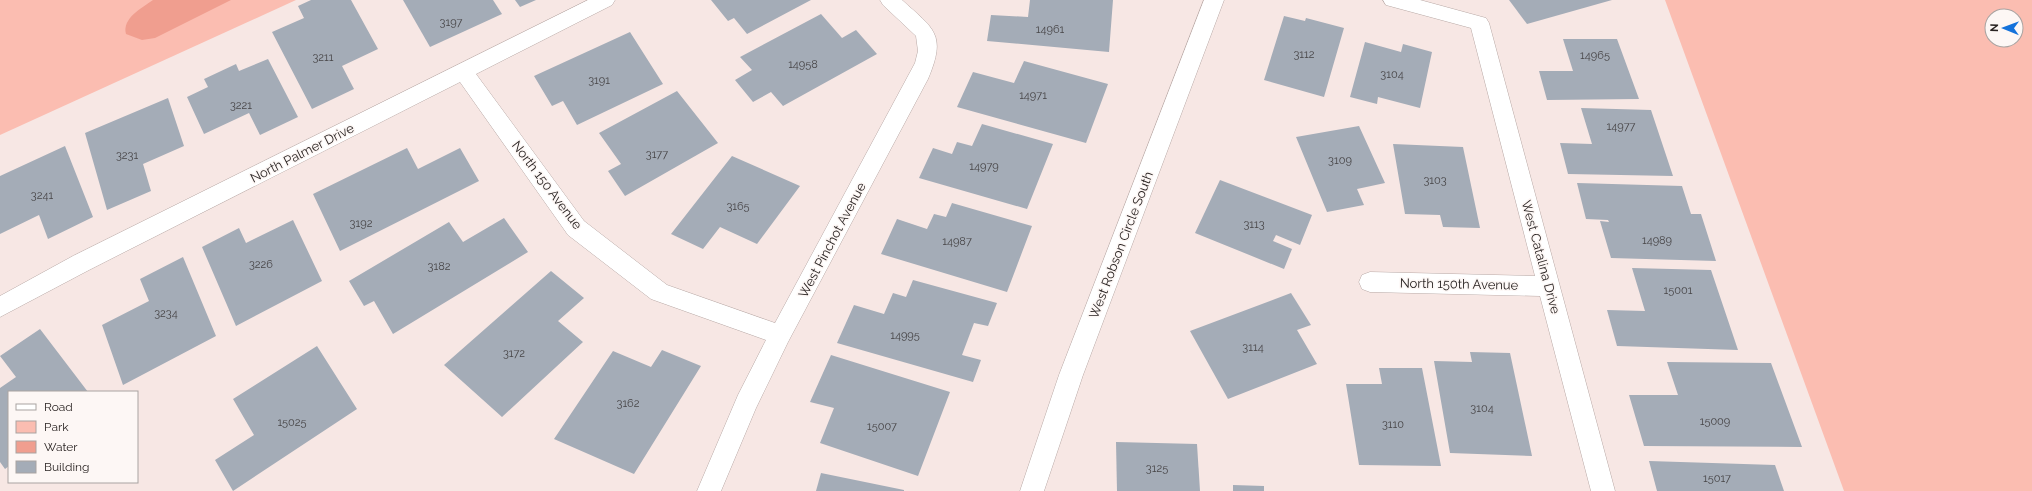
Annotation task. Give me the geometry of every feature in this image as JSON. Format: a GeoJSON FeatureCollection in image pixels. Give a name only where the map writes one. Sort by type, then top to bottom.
{"type":"FeatureCollection","features":[{"type":"Feature","properties":{"kind":"street","name":"North Palmer Drive"},"geometry":{"type":"LineString","coordinates":[[0,307],[88,259],[606,0]]}},
{"type":"Feature","properties":{"kind":"street","name":"West Pinchot Avenue"},"geometry":{"type":"LineString","coordinates":[[709,491],[746,403],[780,335],[908,98],[929,56],[930,44],[926,36],[890,0]]}},
{"type":"Feature","properties":{"kind":"street","name":"West Robson Circle South"},"geometry":{"type":"LineString","coordinates":[[1032,491],[1071,375],[1214,0]]}},
{"type":"Feature","properties":{"kind":"street","name":"West Catalina Drive"},"geometry":{"type":"LineString","coordinates":[[1394,0],[1479,23],[1603,491]]}},
{"type":"Feature","properties":{"kind":"street","name":"North 150 Avenue"},"geometry":{"type":"LineString","coordinates":[[464,72],[576,228],[659,292],[780,335]]}},
{"type":"Feature","properties":{"kind":"street","name":"North 150th Avenue"},"geometry":{"type":"LineString","coordinates":[[1370,282],[1548,286]]}},
{"type":"Feature","properties":{"kind":"green space"},"geometry":{"type":"Polygon","coordinates":[[[0,0],[296,0],[0,135],[0,0]]]}},
{"type":"Feature","properties":{"kind":"green space"},"geometry":{"type":"Polygon","coordinates":[[[1665,0],[2032,0],[2032,491],[1844,491],[1665,0]]]}},
{"type":"Feature","properties":{"kind":"water"},"geometry":{"type":"Polygon","coordinates":[[[153,0],[231,0],[155,38],[142,40],[126,34],[127,23],[130,18],[153,0]]]}},
{"type":"Feature","properties":{"kind":"building"},"geometry":{"type":"Polygon","coordinates":[[[311,0],[351,0],[378,49],[342,66],[354,89],[312,109],[272,32],[304,18],[298,6],[311,0]]]}},
{"type":"Feature","properties":{"kind":"building"},"geometry":{"type":"Polygon","coordinates":[[[403,0],[493,0],[502,14],[430,47],[403,0]]]}},
{"type":"Feature","properties":{"kind":"building"},"geometry":{"type":"Polygon","coordinates":[[[515,0],[536,0],[520,7],[515,0]]]}},
{"type":"Feature","properties":{"kind":"building"},"geometry":{"type":"Polygon","coordinates":[[[711,0],[811,0],[747,34],[734,18],[728,21],[711,0]]]}},
{"type":"Feature","properties":{"kind":"building"},"geometry":{"type":"Polygon","coordinates":[[[1030,0],[1113,0],[1109,52],[987,41],[991,15],[1028,17],[1030,0]]]}},
{"type":"Feature","properties":{"kind":"building"},"geometry":{"type":"Polygon","coordinates":[[[1509,0],[1612,0],[1527,24],[1509,0]]]}},
{"type":"Feature","properties":{"kind":"building"},"geometry":{"type":"Polygon","coordinates":[[[821,14],[842,38],[856,30],[877,54],[783,106],[771,92],[753,102],[735,80],[752,70],[740,57],[821,14]]]}},
{"type":"Feature","properties":{"kind":"building"},"geometry":{"type":"Polygon","coordinates":[[[1284,16],[1305,21],[1306,18],[1344,28],[1324,97],[1264,80],[1284,16]]]}},
{"type":"Feature","properties":{"kind":"building"},"geometry":{"type":"Polygon","coordinates":[[[630,32],[663,84],[577,125],[563,101],[552,106],[534,76],[630,32]]]}},
{"type":"Feature","properties":{"kind":"building"},"geometry":{"type":"Polygon","coordinates":[[[1563,39],[1617,39],[1639,99],[1547,100],[1539,71],[1573,71],[1563,39]]]}},
{"type":"Feature","properties":{"kind":"building"},"geometry":{"type":"Polygon","coordinates":[[[1365,42],[1401,52],[1403,44],[1432,52],[1420,108],[1378,97],[1377,104],[1350,97],[1365,42]]]}},
{"type":"Feature","properties":{"kind":"building"},"geometry":{"type":"Polygon","coordinates":[[[268,59],[298,117],[260,135],[249,113],[204,134],[187,97],[208,87],[204,79],[236,64],[239,71],[268,59]]]}},
{"type":"Feature","properties":{"kind":"building"},"geometry":{"type":"Polygon","coordinates":[[[1024,61],[1108,84],[1086,143],[957,107],[973,72],[1014,83],[1024,61]]]}},
{"type":"Feature","properties":{"kind":"building"},"geometry":{"type":"Polygon","coordinates":[[[677,91],[718,143],[625,196],[608,171],[621,164],[599,133],[677,91]]]}},
{"type":"Feature","properties":{"kind":"building"},"geometry":{"type":"Polygon","coordinates":[[[168,98],[184,146],[143,164],[151,191],[107,210],[85,133],[168,98]]]}},
{"type":"Feature","properties":{"kind":"building"},"geometry":{"type":"Polygon","coordinates":[[[1581,108],[1651,110],[1673,176],[1568,174],[1560,143],[1592,144],[1581,108]]]}},
{"type":"Feature","properties":{"kind":"building"},"geometry":{"type":"Polygon","coordinates":[[[982,124],[1053,144],[1027,209],[919,178],[933,148],[952,154],[957,142],[972,146],[982,124]]]}},
{"type":"Feature","properties":{"kind":"building"},"geometry":{"type":"Polygon","coordinates":[[[1359,126],[1385,183],[1357,189],[1364,205],[1327,212],[1296,137],[1359,126]]]}},
{"type":"Feature","properties":{"kind":"building"},"geometry":{"type":"Polygon","coordinates":[[[1393,144],[1463,147],[1480,228],[1443,227],[1440,215],[1405,214],[1393,144]]]}},
{"type":"Feature","properties":{"kind":"building"},"geometry":{"type":"Polygon","coordinates":[[[65,146],[93,217],[48,239],[39,215],[0,234],[0,176],[65,146]]]}},
{"type":"Feature","properties":{"kind":"building"},"geometry":{"type":"Polygon","coordinates":[[[407,148],[418,169],[460,148],[479,181],[340,251],[313,194],[407,148]]]}},
{"type":"Feature","properties":{"kind":"building"},"geometry":{"type":"Polygon","coordinates":[[[732,156],[800,186],[757,244],[720,227],[703,249],[671,234],[732,156]]]}},
{"type":"Feature","properties":{"kind":"building"},"geometry":{"type":"Polygon","coordinates":[[[1220,180],[1312,215],[1300,245],[1276,235],[1273,241],[1292,249],[1284,269],[1195,233],[1220,180]]]}},
{"type":"Feature","properties":{"kind":"building"},"geometry":{"type":"Polygon","coordinates":[[[1577,183],[1682,186],[1691,214],[1701,214],[1716,261],[1611,258],[1600,221],[1609,222],[1608,220],[1586,219],[1577,183]]]}},
{"type":"Feature","properties":{"kind":"building"},"geometry":{"type":"Polygon","coordinates":[[[952,203],[1032,226],[1007,292],[881,254],[897,219],[927,229],[934,214],[946,217],[952,203]]]}},
{"type":"Feature","properties":{"kind":"building"},"geometry":{"type":"Polygon","coordinates":[[[504,218],[528,252],[393,334],[374,301],[364,306],[349,281],[449,222],[463,242],[504,218]]]}},
{"type":"Feature","properties":{"kind":"building"},"geometry":{"type":"Polygon","coordinates":[[[293,220],[322,281],[236,326],[202,247],[239,228],[246,243],[293,220]]]}},
{"type":"Feature","properties":{"kind":"building"},"geometry":{"type":"Polygon","coordinates":[[[183,257],[216,336],[123,385],[102,325],[149,301],[140,279],[183,257]]]}},
{"type":"Feature","properties":{"kind":"building"},"geometry":{"type":"Polygon","coordinates":[[[1632,268],[1711,270],[1738,350],[1617,346],[1607,310],[1645,311],[1632,268]]]}},
{"type":"Feature","properties":{"kind":"building"},"geometry":{"type":"Polygon","coordinates":[[[551,271],[584,298],[558,321],[583,342],[502,417],[444,365],[551,271]]]}},
{"type":"Feature","properties":{"kind":"building"},"geometry":{"type":"Polygon","coordinates":[[[913,280],[997,303],[988,326],[974,323],[962,355],[981,360],[973,382],[837,343],[854,305],[884,314],[893,293],[906,297],[913,280]]]}},
{"type":"Feature","properties":{"kind":"building"},"geometry":{"type":"Polygon","coordinates":[[[1291,293],[1311,325],[1297,330],[1317,364],[1228,399],[1190,331],[1291,293]]]}},
{"type":"Feature","properties":{"kind":"building"},"geometry":{"type":"Polygon","coordinates":[[[40,329],[87,391],[8,391],[8,467],[5,469],[0,462],[0,388],[16,377],[0,356],[40,329]]]}},
{"type":"Feature","properties":{"kind":"building"},"geometry":{"type":"Polygon","coordinates":[[[317,346],[357,409],[233,491],[215,460],[254,435],[233,399],[317,346]]]}},
{"type":"Feature","properties":{"kind":"building"},"geometry":{"type":"Polygon","coordinates":[[[662,350],[701,366],[634,474],[554,439],[613,351],[651,367],[662,350]]]}},
{"type":"Feature","properties":{"kind":"building"},"geometry":{"type":"Polygon","coordinates":[[[1470,352],[1510,353],[1532,456],[1450,453],[1434,361],[1472,362],[1470,352]]]}},
{"type":"Feature","properties":{"kind":"building"},"geometry":{"type":"Polygon","coordinates":[[[831,355],[950,392],[918,476],[820,443],[834,408],[810,402],[831,355]]]}},
{"type":"Feature","properties":{"kind":"building"},"geometry":{"type":"Polygon","coordinates":[[[1667,362],[1771,363],[1802,447],[1644,446],[1629,395],[1678,395],[1667,362]]]}},
{"type":"Feature","properties":{"kind":"building"},"geometry":{"type":"Polygon","coordinates":[[[1379,368],[1422,368],[1441,466],[1359,465],[1346,384],[1382,384],[1379,368]]]}},
{"type":"Feature","properties":{"kind":"building"},"geometry":{"type":"Polygon","coordinates":[[[1116,442],[1197,444],[1200,491],[1117,491],[1116,442]]]}},
{"type":"Feature","properties":{"kind":"building"},"geometry":{"type":"Polygon","coordinates":[[[1649,461],[1775,465],[1784,491],[1657,491],[1649,461]]]}},
{"type":"Feature","properties":{"kind":"building"},"geometry":{"type":"Polygon","coordinates":[[[821,473],[904,490],[904,491],[816,491],[821,473]]]}},
{"type":"Feature","properties":{"kind":"building"},"geometry":{"type":"Polygon","coordinates":[[[1233,485],[1264,486],[1264,491],[1233,491],[1233,485]]]}}]}
